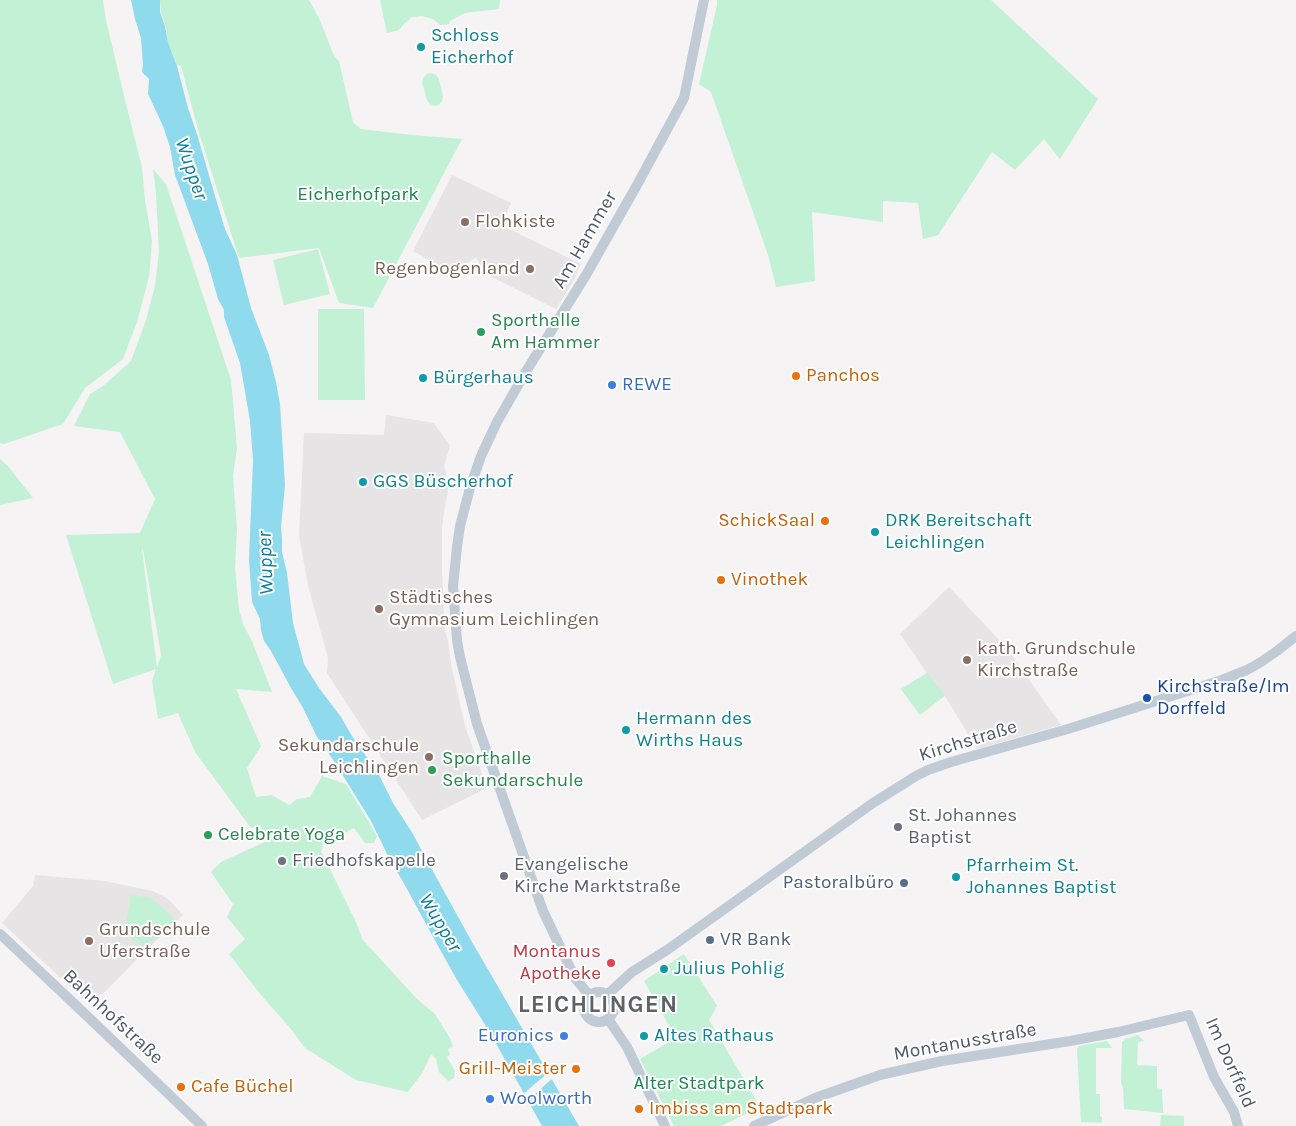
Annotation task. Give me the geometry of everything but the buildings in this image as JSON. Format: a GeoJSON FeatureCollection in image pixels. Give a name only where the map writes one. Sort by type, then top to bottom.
{"type":"FeatureCollection","features":[{"type":"Feature","properties":{"kind":"main road","name":"Am Hammer"},"geometry":{"type":"LineString","coordinates":[[588,995],[575,978],[543,911],[482,741],[460,657],[454,612],[453,586],[457,542],[470,488],[481,456],[497,422],[638,185],[684,98],[704,0]]}},
{"type":"Feature","properties":{"kind":"main road","name":"Kirchstraße"},"geometry":{"type":"LineString","coordinates":[[608,994],[632,972],[666,950],[873,803],[916,776],[951,762],[1068,729],[1222,680],[1261,662],[1296,636]]}},
{"type":"Feature","properties":{"kind":"main road","name":"Bahnhofstraße"},"geometry":{"type":"LineString","coordinates":[[0,934],[202,1126]]}},
{"type":"Feature","properties":{"kind":"main road"},"geometry":{"type":"LineString","coordinates":[[598,992],[608,994],[614,1003],[614,1009],[608,1019],[596,1022],[587,1017],[584,1004],[588,995],[598,992]]}},
{"type":"Feature","properties":{"kind":"main road","name":"Montanusstraße"},"geometry":{"type":"LineString","coordinates":[[754,1126],[815,1098],[880,1075],[942,1061],[1070,1041],[1189,1015]]}},
{"type":"Feature","properties":{"kind":"main road","name":"Im Dorffeld"},"geometry":{"type":"LineString","coordinates":[[1189,1015],[1214,1077],[1234,1112],[1238,1126]]}},
{"type":"Feature","properties":{"kind":"main road"},"geometry":{"type":"LineString","coordinates":[[608,1019],[627,1047],[665,1126]]}},
{"type":"Feature","properties":{"kind":"shaded area"},"geometry":{"type":"Polygon","coordinates":[[[452,175],[511,203],[501,225],[581,264],[574,280],[556,309],[484,273],[476,257],[450,272],[413,251],[452,175]]]}},
{"type":"Feature","properties":{"kind":"shaded area"},"geometry":{"type":"Polygon","coordinates":[[[386,415],[434,423],[450,446],[444,466],[449,485],[442,529],[445,631],[465,726],[487,788],[422,820],[327,673],[328,658],[308,586],[299,535],[304,433],[384,435],[386,415]]]}},
{"type":"Feature","properties":{"kind":"shaded area","name":"kath. Grundschule Kirchstraße"},"geometry":{"type":"Polygon","coordinates":[[[949,587],[1007,648],[1061,725],[977,749],[945,696],[920,715],[901,689],[927,673],[900,634],[949,587]]]}},
{"type":"Feature","properties":{"kind":"shaded area","name":"Grundschule Uferstraße"},"geometry":{"type":"Polygon","coordinates":[[[35,875],[104,881],[153,891],[168,899],[183,915],[105,992],[86,1002],[2,923],[33,886],[35,875]]]}},
{"type":"Feature","properties":{"kind":"green space"},"geometry":{"type":"Polygon","coordinates":[[[0,0],[103,0],[106,20],[142,167],[152,241],[149,277],[137,322],[123,359],[85,388],[63,424],[4,444],[0,443],[0,0]]]}},
{"type":"Feature","properties":{"kind":"green space","name":"Eicherhofpark"},"geometry":{"type":"Polygon","coordinates":[[[160,0],[309,0],[319,18],[334,56],[339,61],[353,122],[361,129],[462,139],[373,308],[339,303],[319,248],[239,258],[199,133],[181,66],[177,65],[168,42],[160,0]]]}},
{"type":"Feature","properties":{"kind":"green space"},"geometry":{"type":"Polygon","coordinates":[[[380,0],[500,0],[499,9],[465,13],[450,21],[449,24],[440,25],[433,19],[422,16],[412,17],[399,30],[387,33],[380,0]]]}},
{"type":"Feature","properties":{"kind":"green space"},"geometry":{"type":"Polygon","coordinates":[[[717,0],[991,0],[1098,99],[1060,159],[1044,139],[1015,170],[992,152],[938,235],[923,239],[918,203],[883,201],[883,222],[812,212],[815,281],[776,287],[768,255],[711,92],[699,84],[717,0]]]}},
{"type":"Feature","properties":{"kind":"green space"},"geometry":{"type":"Polygon","coordinates":[[[431,73],[439,79],[443,97],[439,105],[435,106],[427,100],[422,82],[427,74],[431,73]]]}},
{"type":"Feature","properties":{"kind":"green space"},"geometry":{"type":"Polygon","coordinates":[[[153,169],[166,184],[231,380],[237,448],[233,476],[237,529],[235,567],[239,610],[272,692],[236,689],[261,746],[247,768],[256,797],[272,795],[289,805],[297,799],[310,797],[322,776],[346,784],[377,836],[374,843],[365,843],[354,828],[323,845],[321,851],[363,940],[417,999],[435,1014],[450,1038],[453,1047],[448,1049],[450,1055],[447,1057],[455,1071],[454,1078],[448,1081],[439,1072],[436,1059],[431,1054],[423,1072],[408,1092],[356,1080],[305,1048],[229,954],[245,939],[227,917],[233,904],[211,872],[221,862],[267,841],[260,825],[251,828],[195,752],[178,713],[158,719],[152,681],[156,669],[113,684],[66,535],[140,533],[155,499],[120,432],[74,426],[90,394],[103,386],[131,361],[146,320],[155,286],[159,252],[153,169]],[[142,549],[157,668],[161,655],[143,549],[142,549]]]}},
{"type":"Feature","properties":{"kind":"green space"},"geometry":{"type":"Polygon","coordinates":[[[318,249],[330,294],[284,305],[273,260],[318,249]]]}},
{"type":"Feature","properties":{"kind":"green space"},"geometry":{"type":"Polygon","coordinates":[[[318,309],[364,309],[365,400],[318,400],[318,309]]]}},
{"type":"Feature","properties":{"kind":"green space"},"geometry":{"type":"Polygon","coordinates":[[[0,459],[8,466],[33,498],[0,505],[0,459]]]}},
{"type":"Feature","properties":{"kind":"green space"},"geometry":{"type":"Polygon","coordinates":[[[927,673],[945,695],[920,715],[901,689],[927,673]]]}},
{"type":"Feature","properties":{"kind":"green space"},"geometry":{"type":"Polygon","coordinates":[[[131,895],[151,898],[175,919],[144,948],[125,932],[131,895]]]}},
{"type":"Feature","properties":{"kind":"green space","name":"Alter Stadtpark"},"geometry":{"type":"Polygon","coordinates":[[[684,954],[717,1006],[709,1020],[760,1107],[721,1126],[674,1126],[640,1059],[676,1038],[644,981],[684,954]]]}},
{"type":"Feature","properties":{"kind":"green space"},"geometry":{"type":"Polygon","coordinates":[[[1138,1035],[1144,1041],[1138,1042],[1137,1065],[1157,1066],[1157,1088],[1162,1089],[1164,1113],[1124,1109],[1123,1087],[1121,1083],[1122,1042],[1125,1039],[1138,1035]]]}},
{"type":"Feature","properties":{"kind":"green space"},"geometry":{"type":"Polygon","coordinates":[[[1107,1041],[1112,1048],[1096,1048],[1096,1094],[1100,1094],[1100,1116],[1102,1117],[1102,1123],[1081,1122],[1077,1049],[1079,1046],[1107,1041]]]}},
{"type":"Feature","properties":{"kind":"green space"},"geometry":{"type":"Polygon","coordinates":[[[1161,1115],[1184,1116],[1184,1126],[1160,1126],[1161,1115]]]}},
{"type":"Feature","properties":{"kind":"water","name":"Wupper"},"geometry":{"type":"Polygon","coordinates":[[[131,0],[160,0],[160,12],[168,42],[177,66],[225,229],[237,255],[251,308],[269,355],[280,404],[285,485],[281,527],[282,552],[287,573],[293,623],[304,664],[378,773],[472,942],[579,1126],[542,1126],[489,1031],[457,980],[388,856],[371,821],[317,737],[303,708],[264,641],[260,619],[252,602],[249,559],[253,460],[250,421],[240,363],[224,317],[224,310],[218,299],[208,264],[175,175],[170,147],[163,126],[148,94],[149,79],[142,72],[141,38],[131,0]]]}},
{"type":"Feature","properties":{"kind":"pier"},"geometry":{"type":"Polygon","coordinates":[[[550,1071],[554,1077],[526,1102],[522,1095],[550,1071]]]}},
{"type":"Feature","properties":{"kind":"place","name":"Schloss Eicherhof"},"geometry":{"type":"Point","coordinates":[421,47]}},
{"type":"Feature","properties":{"kind":"place","name":"Flohkiste"},"geometry":{"type":"Point","coordinates":[465,222]}},
{"type":"Feature","properties":{"kind":"place","name":"Regenbogenland"},"geometry":{"type":"Point","coordinates":[530,269]}},
{"type":"Feature","properties":{"kind":"place","name":"Sporthalle Am Hammer"},"geometry":{"type":"Point","coordinates":[481,332]}},
{"type":"Feature","properties":{"kind":"place","name":"Panchos"},"geometry":{"type":"Point","coordinates":[796,376]}},
{"type":"Feature","properties":{"kind":"place","name":"Bürgerhaus"},"geometry":{"type":"Point","coordinates":[423,378]}},
{"type":"Feature","properties":{"kind":"place","name":"REWE"},"geometry":{"type":"Point","coordinates":[612,385]}},
{"type":"Feature","properties":{"kind":"place","name":"GGS Büscherhof"},"geometry":{"type":"Point","coordinates":[363,482]}},
{"type":"Feature","properties":{"kind":"place","name":"SchickSaal"},"geometry":{"type":"Point","coordinates":[825,521]}},
{"type":"Feature","properties":{"kind":"place","name":"DRK Bereitschaft Leichlingen"},"geometry":{"type":"Point","coordinates":[875,532]}},
{"type":"Feature","properties":{"kind":"place","name":"Vinothek"},"geometry":{"type":"Point","coordinates":[721,580]}},
{"type":"Feature","properties":{"kind":"place","name":"Städtisches Gymnasium Leichlingen"},"geometry":{"type":"Point","coordinates":[379,609]}},
{"type":"Feature","properties":{"kind":"place","name":"kath. Grundschule Kirchstraße"},"geometry":{"type":"Point","coordinates":[967,660]}},
{"type":"Feature","properties":{"kind":"place","name":"Kirchstraße/Im Dorffeld"},"geometry":{"type":"Point","coordinates":[1147,698]}},
{"type":"Feature","properties":{"kind":"place","name":"Hermann des Wirths Haus"},"geometry":{"type":"Point","coordinates":[626,730]}},
{"type":"Feature","properties":{"kind":"place","name":"Sekundarschule Leichlingen"},"geometry":{"type":"Point","coordinates":[429,757]}},
{"type":"Feature","properties":{"kind":"place","name":"Sporthalle Sekundarschule"},"geometry":{"type":"Point","coordinates":[432,770]}},
{"type":"Feature","properties":{"kind":"place","name":"St. Johannes Baptist"},"geometry":{"type":"Point","coordinates":[898,827]}},
{"type":"Feature","properties":{"kind":"place","name":"Celebrate Yoga"},"geometry":{"type":"Point","coordinates":[208,835]}},
{"type":"Feature","properties":{"kind":"place","name":"Friedhofskapelle"},"geometry":{"type":"Point","coordinates":[282,861]}},
{"type":"Feature","properties":{"kind":"place","name":"Evangelische Kirche Marktstraße"},"geometry":{"type":"Point","coordinates":[504,876]}},
{"type":"Feature","properties":{"kind":"place","name":"Pfarrheim St. Johannes Baptist"},"geometry":{"type":"Point","coordinates":[956,877]}},
{"type":"Feature","properties":{"kind":"place","name":"Pastoralbüro"},"geometry":{"type":"Point","coordinates":[904,883]}},
{"type":"Feature","properties":{"kind":"place","name":"VR Bank"},"geometry":{"type":"Point","coordinates":[710,940]}},
{"type":"Feature","properties":{"kind":"place","name":"Grundschule Uferstraße"},"geometry":{"type":"Point","coordinates":[89,941]}},
{"type":"Feature","properties":{"kind":"place","name":"Montanus Apotheke"},"geometry":{"type":"Point","coordinates":[611,963]}},
{"type":"Feature","properties":{"kind":"place","name":"Julius Pohlig"},"geometry":{"type":"Point","coordinates":[664,969]}},
{"type":"Feature","properties":{"kind":"place","name":"Euronics"},"geometry":{"type":"Point","coordinates":[564,1036]}},
{"type":"Feature","properties":{"kind":"place","name":"Altes Rathaus"},"geometry":{"type":"Point","coordinates":[644,1036]}},
{"type":"Feature","properties":{"kind":"place","name":"Grill-Meister"},"geometry":{"type":"Point","coordinates":[576,1069]}},
{"type":"Feature","properties":{"kind":"place","name":"Cafe Büchel"},"geometry":{"type":"Point","coordinates":[181,1087]}},
{"type":"Feature","properties":{"kind":"place","name":"Woolworth"},"geometry":{"type":"Point","coordinates":[490,1099]}},
{"type":"Feature","properties":{"kind":"place","name":"Imbiss am Stadtpark"},"geometry":{"type":"Point","coordinates":[639,1109]}},
{"type":"Feature","properties":{"kind":"district","name":"LEICHLINGEN"},"geometry":{"type":"Point","coordinates":[598,1005]}}]}
